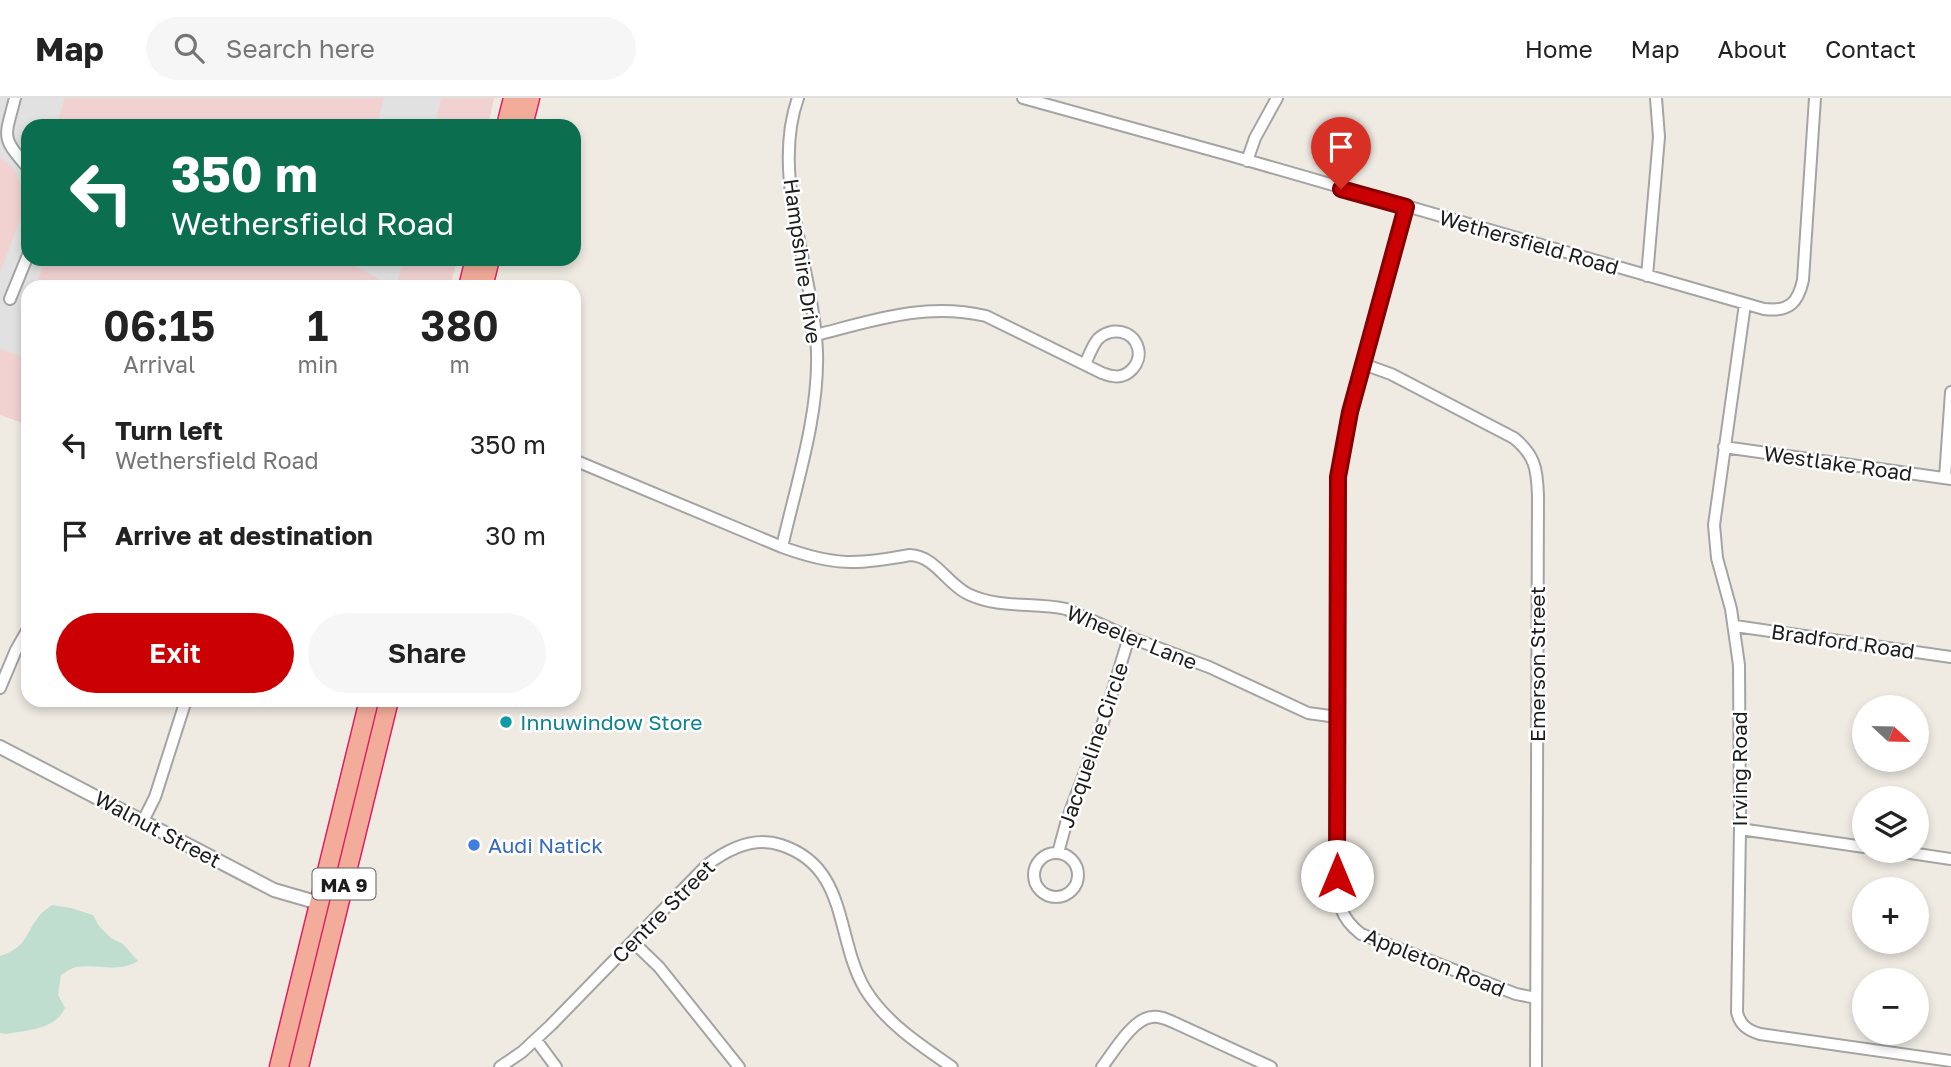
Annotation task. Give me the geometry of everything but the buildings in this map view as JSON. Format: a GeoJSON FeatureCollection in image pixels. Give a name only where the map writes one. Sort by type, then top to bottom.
{"type":"FeatureCollection","features":[{"type":"Feature","properties":{"kind":"highway"},"geometry":{"type":"LineString","coordinates":[[508,119],[513,98]]}},
{"type":"Feature","properties":{"kind":"highway"},"geometry":{"type":"LineString","coordinates":[[525,119],[530,98]]}},
{"type":"Feature","properties":{"kind":"highway","name":"MA 9"},"geometry":{"type":"LineString","coordinates":[[279,1067],[367,707]]}},
{"type":"Feature","properties":{"kind":"highway","name":"MA 9"},"geometry":{"type":"LineString","coordinates":[[299,1067],[387,707]]}},
{"type":"Feature","properties":{"kind":"street"},"geometry":{"type":"LineString","coordinates":[[15,98],[6,136],[12,151],[21,161]]}},
{"type":"Feature","properties":{"kind":"street","name":"Hampshire Drive"},"geometry":{"type":"LineString","coordinates":[[782,547],[813,407],[817,376],[816,335],[790,178],[790,138],[798,98]]}},
{"type":"Feature","properties":{"kind":"street","name":"Wethersfield Road"},"geometry":{"type":"LineString","coordinates":[[1023,98],[1745,304],[1781,310],[1794,303],[1804,279],[1815,98]]}},
{"type":"Feature","properties":{"kind":"street"},"geometry":{"type":"LineString","coordinates":[[1247,161],[1255,138],[1277,98]]}},
{"type":"Feature","properties":{"kind":"street"},"geometry":{"type":"LineString","coordinates":[[1647,276],[1659,137],[1656,98]]}},
{"type":"Feature","properties":{"kind":"street","name":"Appleton Road"},"geometry":{"type":"LineString","coordinates":[[1406,207],[1347,424],[1338,477],[1339,905],[1350,926],[1361,934],[1516,995],[1536,998]]}},
{"type":"Feature","properties":{"kind":"street"},"geometry":{"type":"LineString","coordinates":[[10,299],[24,266]]}},
{"type":"Feature","properties":{"kind":"street","name":"Irving Road"},"geometry":{"type":"LineString","coordinates":[[1745,304],[1715,510],[1714,541],[1735,626],[1739,665],[1739,1021],[1744,1027],[1760,1034],[1951,1061]]}},
{"type":"Feature","properties":{"kind":"street"},"geometry":{"type":"LineString","coordinates":[[816,335],[907,313],[940,310],[1001,322],[1102,373],[1114,377],[1122,376],[1136,365],[1138,348],[1127,334],[1116,331],[1106,334],[1097,340],[1085,364]]}},
{"type":"Feature","properties":{"kind":"street","name":"Emerson Street"},"geometry":{"type":"LineString","coordinates":[[1363,363],[1391,374],[1514,438],[1532,456],[1538,480],[1536,1067]]}},
{"type":"Feature","properties":{"kind":"street"},"geometry":{"type":"LineString","coordinates":[[1948,479],[1951,392]]}},
{"type":"Feature","properties":{"kind":"street","name":"Westlake Road"},"geometry":{"type":"LineString","coordinates":[[1724,447],[1948,479]]}},
{"type":"Feature","properties":{"kind":"street","name":"Wheeler Lane"},"geometry":{"type":"LineString","coordinates":[[581,463],[811,557],[845,563],[919,556],[968,594],[1005,604],[1066,610],[1219,671],[1308,713],[1337,717]]}},
{"type":"Feature","properties":{"kind":"street","name":"Bradford Road"},"geometry":{"type":"LineString","coordinates":[[1735,626],[1951,657]]}},
{"type":"Feature","properties":{"kind":"street","name":"Jacqueline Circle"},"geometry":{"type":"LineString","coordinates":[[1058,853],[1068,816],[1101,729],[1129,637]]}},
{"type":"Feature","properties":{"kind":"street"},"geometry":{"type":"LineString","coordinates":[[0,688],[21,641]]}},
{"type":"Feature","properties":{"kind":"street"},"geometry":{"type":"LineString","coordinates":[[143,821],[155,797],[184,707]]}},
{"type":"Feature","properties":{"kind":"street","name":"Walnut Street"},"geometry":{"type":"LineString","coordinates":[[0,747],[274,890],[319,903]]}},
{"type":"Feature","properties":{"kind":"street"},"geometry":{"type":"LineString","coordinates":[[1740,829],[1852,845]]}},
{"type":"Feature","properties":{"kind":"street","name":"Centre Street"},"geometry":{"type":"LineString","coordinates":[[500,1067],[536,1040],[707,865],[720,855],[745,844],[760,843],[790,848],[814,864],[830,885],[858,974],[875,1003],[898,1027],[952,1067]]}},
{"type":"Feature","properties":{"kind":"street","name":"Jacqueline Circle"},"geometry":{"type":"LineString","coordinates":[[1058,853],[1071,859],[1076,869],[1076,884],[1065,895],[1050,897],[1036,886],[1034,875],[1037,863],[1058,853]]}},
{"type":"Feature","properties":{"kind":"street"},"geometry":{"type":"LineString","coordinates":[[1929,856],[1951,859]]}},
{"type":"Feature","properties":{"kind":"street"},"geometry":{"type":"LineString","coordinates":[[633,942],[659,967],[739,1067]]}},
{"type":"Feature","properties":{"kind":"street"},"geometry":{"type":"LineString","coordinates":[[1102,1067],[1139,1021],[1150,1016],[1173,1022],[1271,1067]]}},
{"type":"Feature","properties":{"kind":"street"},"geometry":{"type":"LineString","coordinates":[[536,1040],[556,1067]]}},
{"type":"Feature","properties":{"kind":"shaded area"},"geometry":{"type":"Polygon","coordinates":[[[0,98],[494,98],[490,119],[21,119],[21,266],[455,266],[452,280],[21,280],[21,422],[0,415],[0,98]]]}},
{"type":"Feature","properties":{"kind":"shaded area"},"geometry":{"type":"Polygon","coordinates":[[[0,98],[65,98],[58,119],[21,119],[21,185],[14,169],[0,157],[0,98]]]}},
{"type":"Feature","properties":{"kind":"shaded area"},"geometry":{"type":"Polygon","coordinates":[[[384,98],[441,98],[436,119],[379,119],[384,98]]]}},
{"type":"Feature","properties":{"kind":"shaded area"},"geometry":{"type":"Polygon","coordinates":[[[21,217],[21,266],[43,266],[38,280],[21,280],[21,356],[0,349],[0,273],[21,217]]]}},
{"type":"Feature","properties":{"kind":"shaded area"},"geometry":{"type":"Polygon","coordinates":[[[355,266],[401,266],[398,280],[380,280],[355,266]]]}},
{"type":"Feature","properties":{"kind":"green space"},"geometry":{"type":"Polygon","coordinates":[[[52,905],[93,915],[99,926],[111,938],[123,944],[138,961],[123,967],[85,966],[71,969],[61,975],[58,995],[65,1008],[55,1021],[31,1030],[0,1033],[0,956],[20,945],[39,916],[52,905]]]}},
{"type":"Feature","properties":{"kind":"place","name":"Innuwindow Store"},"geometry":{"type":"Point","coordinates":[506,722]}},
{"type":"Feature","properties":{"kind":"place","name":"Audi Natick"},"geometry":{"type":"Point","coordinates":[474,845]}},
{"type":"Feature","properties":{"kind":"route"},"geometry":{"type":"LineString","coordinates":[[1337,876],[1338,477],[1350,412],[1406,207],[1341,189]]}}]}
